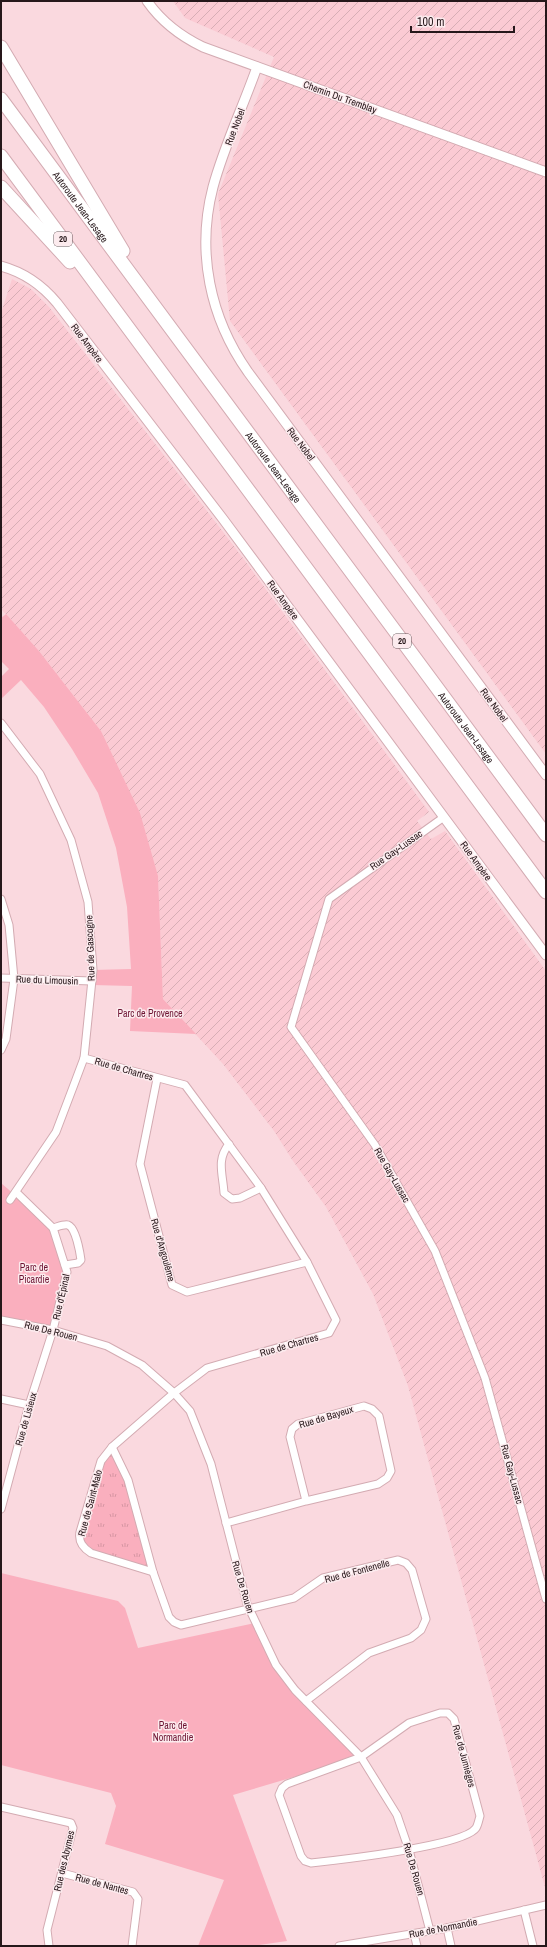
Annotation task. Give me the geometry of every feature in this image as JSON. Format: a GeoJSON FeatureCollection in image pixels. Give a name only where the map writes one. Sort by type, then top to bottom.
{"type":"FeatureCollection","features":[{"type":"Feature","properties":{"kind":"highway"},"geometry":{"type":"LineString","coordinates":[[1,47],[35,107],[161,314]]}},
{"type":"Feature","properties":{"kind":"highway","name":"Autoroute Jean-Lesage"},"geometry":{"type":"LineString","coordinates":[[1,99],[546,835]]}},
{"type":"Feature","properties":{"kind":"highway","name":"20"},"geometry":{"type":"LineString","coordinates":[[1,156],[546,892]]}},
{"type":"Feature","properties":{"kind":"highway"},"geometry":{"type":"LineString","coordinates":[[1,187],[125,322]]}},
{"type":"Feature","properties":{"kind":"street","name":"Chemin Du Tremblay"},"geometry":{"type":"LineString","coordinates":[[146,1],[163,20],[191,42],[546,172]]}},
{"type":"Feature","properties":{"kind":"street","name":"Rue Nobel"},"geometry":{"type":"LineString","coordinates":[[257,67],[217,175],[209,209],[206,244],[207,266],[211,291],[220,322],[230,344],[248,372],[546,775]]}},
{"type":"Feature","properties":{"kind":"street","name":"Rue Ampère"},"geometry":{"type":"LineString","coordinates":[[1,266],[29,278],[54,299],[223,518],[546,955]]}},
{"type":"Feature","properties":{"kind":"street","name":"Rue de Gascogne"},"geometry":{"type":"LineString","coordinates":[[1,723],[40,774],[71,840],[88,902],[92,981],[84,1058],[56,1132],[10,1200]]}},
{"type":"Feature","properties":{"kind":"street","name":"Rue Gay-Lussac"},"geometry":{"type":"LineString","coordinates":[[444,817],[329,899],[291,1027],[375,1145],[435,1251],[485,1378],[546,1599]]}},
{"type":"Feature","properties":{"kind":"street"},"geometry":{"type":"LineString","coordinates":[[1,900],[8,925],[14,979],[6,1039],[1,1050]]}},
{"type":"Feature","properties":{"kind":"street","name":"Rue du Limousin"},"geometry":{"type":"LineString","coordinates":[[1,978],[92,981]]}},
{"type":"Feature","properties":{"kind":"street","name":"Rue de Chartres"},"geometry":{"type":"LineString","coordinates":[[84,1058],[157,1079],[185,1085],[261,1188],[307,1262],[336,1320],[329,1334],[207,1368],[112,1447]]}},
{"type":"Feature","properties":{"kind":"street","name":"Rue d'Angoulême"},"geometry":{"type":"LineString","coordinates":[[157,1079],[140,1164],[172,1285],[187,1292],[307,1262]]}},
{"type":"Feature","properties":{"kind":"street"},"geometry":{"type":"LineString","coordinates":[[229,1144],[222,1152],[220,1163],[224,1193],[232,1199],[240,1198],[261,1188]]}},
{"type":"Feature","properties":{"kind":"street","name":"Rue d'Épinal"},"geometry":{"type":"LineString","coordinates":[[16,1192],[53,1228],[67,1272],[53,1330]]}},
{"type":"Feature","properties":{"kind":"street","name":"Rue d'Épinal"},"geometry":{"type":"LineString","coordinates":[[53,1228],[66,1224],[71,1226],[74,1231],[81,1260],[78,1263],[65,1265]]}},
{"type":"Feature","properties":{"kind":"street","name":"Rue De Rouen"},"geometry":{"type":"LineString","coordinates":[[1,1320],[53,1330],[107,1346],[142,1365],[174,1394],[190,1411],[211,1464],[248,1608],[276,1665],[306,1701],[361,1757],[397,1815],[409,1850],[430,1931]]}},
{"type":"Feature","properties":{"kind":"street","name":"Rue de Lisieux"},"geometry":{"type":"LineString","coordinates":[[1,1509],[5,1480],[53,1330]]}},
{"type":"Feature","properties":{"kind":"street"},"geometry":{"type":"LineString","coordinates":[[1,1399],[29,1405]]}},
{"type":"Feature","properties":{"kind":"street","name":"Rue de Bayeux"},"geometry":{"type":"LineString","coordinates":[[226,1523],[306,1501],[378,1484],[387,1478],[391,1471],[379,1416],[372,1409],[364,1406],[298,1424],[292,1429],[290,1437],[306,1501]]}},
{"type":"Feature","properties":{"kind":"street"},"geometry":{"type":"LineString","coordinates":[[112,1447],[128,1480],[153,1572],[169,1617],[174,1622],[181,1624],[248,1608]]}},
{"type":"Feature","properties":{"kind":"street","name":"Rue de Saint-Malo"},"geometry":{"type":"LineString","coordinates":[[112,1447],[102,1461],[79,1538],[83,1548],[91,1553],[153,1572]]}},
{"type":"Feature","properties":{"kind":"street","name":"Rue de Fontenelle"},"geometry":{"type":"LineString","coordinates":[[248,1608],[294,1598],[323,1578],[398,1560],[406,1563],[412,1570],[426,1619],[421,1630],[411,1638],[369,1653],[306,1701]]}},
{"type":"Feature","properties":{"kind":"street","name":"Rue de Jumièges"},"geometry":{"type":"LineString","coordinates":[[440,1713],[448,1713],[454,1719],[480,1816],[477,1828],[468,1835],[409,1850],[312,1863],[305,1861],[301,1856],[278,1795],[282,1788],[287,1784],[361,1757],[409,1723],[440,1713]]}},
{"type":"Feature","properties":{"kind":"street","name":"Rue des Abymes"},"geometry":{"type":"LineString","coordinates":[[1,1806],[71,1823],[73,1828],[47,1930],[49,1946]]}},
{"type":"Feature","properties":{"kind":"street","name":"Rue de Nantes"},"geometry":{"type":"LineString","coordinates":[[62,1873],[133,1892],[138,1899],[132,1946]]}},
{"type":"Feature","properties":{"kind":"street","name":"Rue de Normandie"},"geometry":{"type":"LineString","coordinates":[[339,1946],[447,1928],[546,1905]]}},
{"type":"Feature","properties":{"kind":"street"},"geometry":{"type":"LineString","coordinates":[[524,1910],[533,1946]]}},
{"type":"Feature","properties":{"kind":"street"},"geometry":{"type":"LineString","coordinates":[[447,1928],[451,1946]]}},
{"type":"Feature","properties":{"kind":"street"},"geometry":{"type":"LineString","coordinates":[[414,1934],[417,1946]]}},
{"type":"Feature","properties":{"kind":"shaded area"},"geometry":{"type":"Polygon","coordinates":[[[173,1],[546,1],[546,754],[230,321],[218,194],[274,57],[185,18],[173,1]]]}},
{"type":"Feature","properties":{"kind":"shaded area"},"geometry":{"type":"Polygon","coordinates":[[[12,279],[31,289],[49,307],[194,494],[243,558],[429,812],[417,821],[431,839],[445,831],[546,971],[546,1891],[408,1386],[373,1294],[326,1207],[293,1161],[274,1131],[223,1064],[163,999],[158,876],[101,731],[39,651],[1,609],[1,313],[12,279]]]}},
{"type":"Feature","properties":{"kind":"green space","name":"Parc de Provence"},"geometry":{"type":"Polygon","coordinates":[[[6,614],[39,651],[101,731],[140,813],[158,876],[163,999],[196,1034],[130,1031],[132,986],[92,985],[93,970],[131,969],[127,907],[116,848],[98,793],[72,749],[44,707],[21,680],[1,699],[1,677],[9,669],[1,661],[1,618],[6,614]]]}},
{"type":"Feature","properties":{"kind":"green space","name":"Parc de Picardie"},"geometry":{"type":"Polygon","coordinates":[[[1,1183],[53,1228],[67,1272],[53,1330],[1,1322],[1,1183]]]}},
{"type":"Feature","properties":{"kind":"green space"},"geometry":{"type":"Polygon","coordinates":[[[112,1447],[128,1480],[153,1572],[83,1548],[80,1532],[101,1461],[112,1447]]]}},
{"type":"Feature","properties":{"kind":"green space","name":"Parc de Normandie"},"geometry":{"type":"Polygon","coordinates":[[[1,1573],[118,1601],[125,1608],[138,1648],[255,1623],[276,1665],[361,1757],[233,1795],[287,1941],[252,1946],[198,1946],[224,1880],[105,1844],[116,1806],[111,1793],[1,1765],[1,1573]]]}}]}
